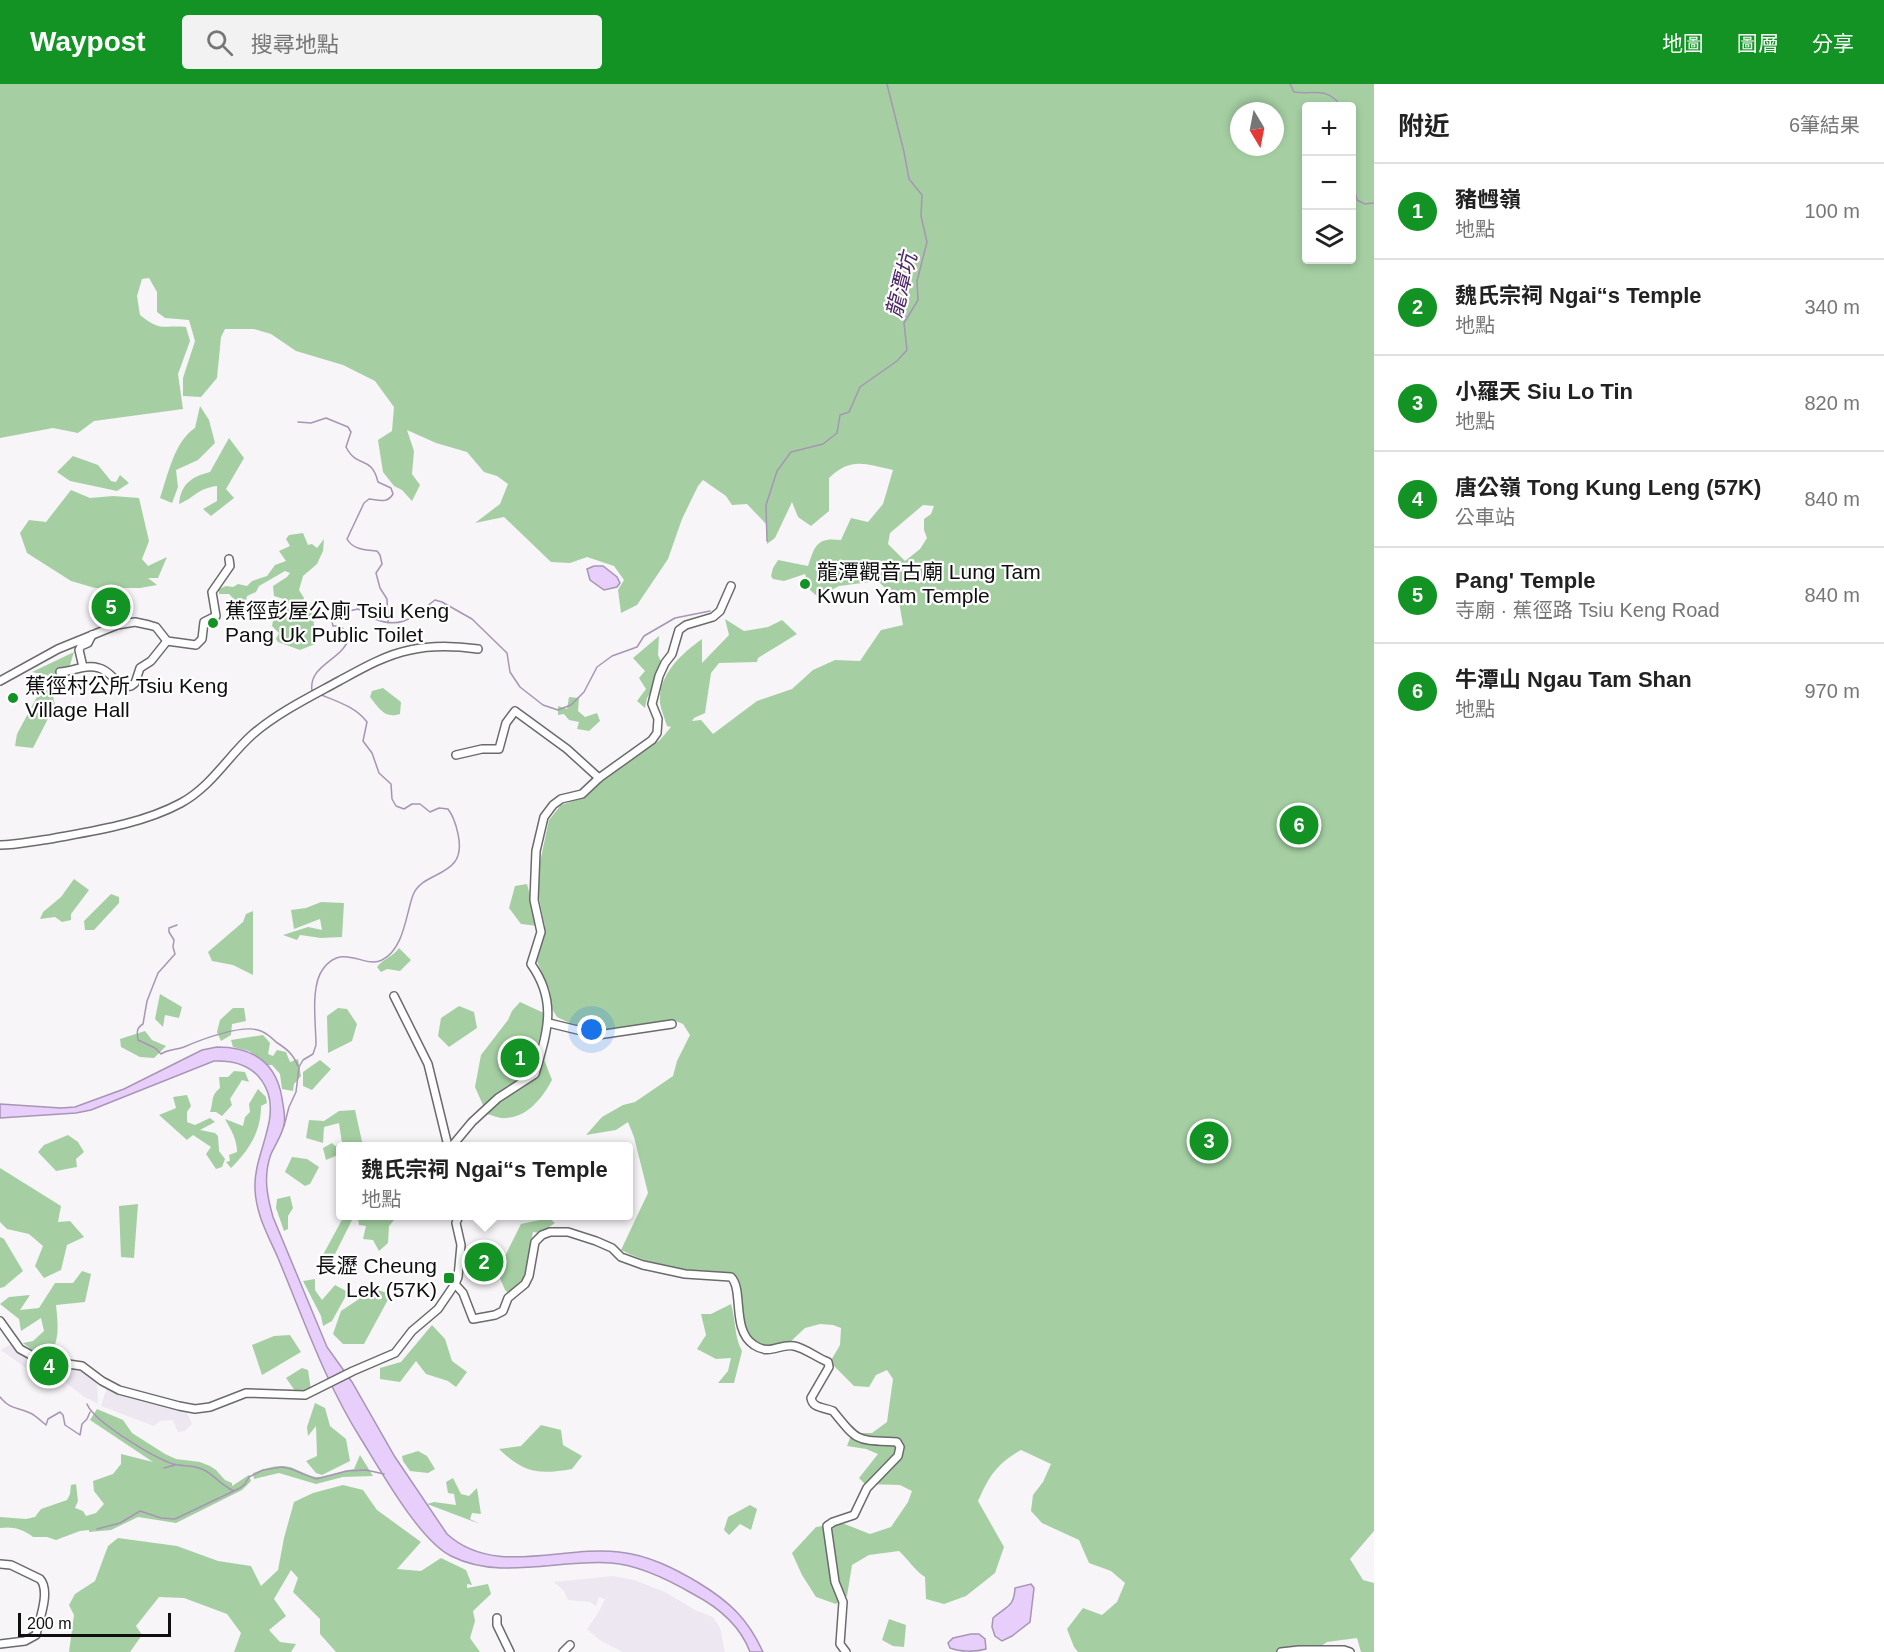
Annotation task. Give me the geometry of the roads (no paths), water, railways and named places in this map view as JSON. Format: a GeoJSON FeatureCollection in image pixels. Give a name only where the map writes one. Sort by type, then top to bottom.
{"type":"FeatureCollection","features":[{"type":"Feature","properties":{"kind":"street"},"geometry":{"type":"LineString","coordinates":[[0,681],[45,656],[111,626],[135,622],[149,625],[159,630],[167,641],[196,645],[200,642],[204,622],[216,616],[212,592],[230,566],[229,559]]}},
{"type":"Feature","properties":{"kind":"street"},"geometry":{"type":"LineString","coordinates":[[454,1142],[479,1114],[498,1098],[536,1074],[549,1023],[545,987],[531,964],[541,932],[534,900],[536,850],[544,817],[561,799],[582,794],[599,778],[652,740],[657,733],[658,719],[652,704],[659,676],[664,663],[672,654],[679,630],[686,625],[713,617],[720,611],[731,586]]}},
{"type":"Feature","properties":{"kind":"street"},"geometry":{"type":"LineString","coordinates":[[83,667],[79,650],[88,643],[92,635]]}},
{"type":"Feature","properties":{"kind":"street"},"geometry":{"type":"LineString","coordinates":[[60,672],[74,671],[83,667],[101,668],[121,685],[131,686],[140,668],[151,661],[167,641]]}},
{"type":"Feature","properties":{"kind":"street"},"geometry":{"type":"LineString","coordinates":[[0,845],[68,836],[161,812],[183,802],[206,786],[253,734],[310,697],[376,663],[410,650],[459,646],[478,649]]}},
{"type":"Feature","properties":{"kind":"street"},"geometry":{"type":"LineString","coordinates":[[456,755],[482,749],[499,749],[506,723],[515,711],[567,749],[599,778]]}},
{"type":"Feature","properties":{"kind":"street"},"geometry":{"type":"LineString","coordinates":[[393,996],[428,1064],[449,1142]]}},
{"type":"Feature","properties":{"kind":"street"},"geometry":{"type":"LineString","coordinates":[[549,1023],[598,1035],[672,1024]]}},
{"type":"Feature","properties":{"kind":"street"},"geometry":{"type":"LineString","coordinates":[[0,1321],[20,1349],[40,1360],[82,1366],[119,1390],[188,1408],[210,1407],[246,1393],[305,1395],[395,1353],[412,1331],[438,1309],[455,1284],[461,1245],[457,1220]]}},
{"type":"Feature","properties":{"kind":"street"},"geometry":{"type":"LineString","coordinates":[[455,1284],[463,1293],[474,1319],[495,1315],[503,1311],[508,1298],[525,1284],[536,1242],[542,1235],[550,1232],[568,1232],[596,1240],[612,1248],[621,1257],[644,1265],[685,1274],[731,1277],[737,1286],[736,1301],[744,1332],[751,1342],[768,1350],[795,1346],[828,1362],[830,1367],[812,1398],[814,1404],[833,1411],[860,1440],[897,1442],[900,1447],[898,1456],[867,1488],[854,1515],[827,1526],[835,1582],[843,1602],[840,1644],[846,1652]]}},
{"type":"Feature","properties":{"kind":"street"},"geometry":{"type":"LineString","coordinates":[[0,1564],[11,1565],[40,1579],[46,1592],[36,1635],[25,1641],[0,1644]]}},
{"type":"Feature","properties":{"kind":"street"},"geometry":{"type":"LineString","coordinates":[[496,1618],[510,1652]]}},
{"type":"Feature","properties":{"kind":"street"},"geometry":{"type":"LineString","coordinates":[[563,1652],[570,1645]]}},
{"type":"Feature","properties":{"kind":"street"},"geometry":{"type":"LineString","coordinates":[[1281,1652],[1344,1650],[1350,1652]]}},
{"type":"Feature","properties":{"kind":"waterway","name":"龍潭坑"},"geometry":{"type":"LineString","coordinates":[[767,541],[766,505],[777,471],[791,452],[823,444],[837,433],[840,415],[849,412],[860,387],[897,361],[907,350],[904,323],[918,300],[917,281],[927,242],[921,216],[922,195],[909,179],[887,84]]}},
{"type":"Feature","properties":{"kind":"waterway"},"geometry":{"type":"LineString","coordinates":[[1290,84],[1294,92],[1325,94],[1338,102]]}},
{"type":"Feature","properties":{"kind":"waterway"},"geometry":{"type":"LineString","coordinates":[[1356,196],[1357,200],[1365,204],[1374,203]]}},
{"type":"Feature","properties":{"kind":"waterway"},"geometry":{"type":"LineString","coordinates":[[298,422],[311,423],[326,418],[348,427],[351,432],[346,447],[355,458],[372,468],[378,482],[391,488],[393,494],[388,499],[382,501],[369,499],[364,503],[347,539],[356,547],[377,551],[380,555],[382,564],[376,573],[380,588],[387,599],[388,622]]}},
{"type":"Feature","properties":{"kind":"waterway"},"geometry":{"type":"LineString","coordinates":[[315,692],[312,691],[315,674],[341,651],[349,637],[341,626],[333,626],[331,617],[342,608],[349,611],[358,609],[375,619],[393,623],[407,620],[435,600],[442,602],[472,619],[507,653],[510,672],[520,687],[543,705],[558,710],[571,705],[584,692],[597,667],[612,656],[637,647],[644,636],[675,618],[710,611]]}},
{"type":"Feature","properties":{"kind":"waterway"},"geometry":{"type":"LineString","coordinates":[[284,1126],[296,1092],[299,1067],[303,1060],[313,1054],[316,1045],[315,995],[316,985],[323,969],[338,957],[375,962],[389,955],[400,940],[413,895],[418,887],[451,866],[457,859],[459,848],[456,824],[448,809],[439,808],[430,812],[420,804],[412,804],[404,809],[396,806],[392,799],[391,784],[379,773],[372,753],[363,741],[367,722],[351,708],[319,694]]}},
{"type":"Feature","properties":{"kind":"waterway"},"geometry":{"type":"LineString","coordinates":[[177,925],[169,928],[174,940],[175,954],[158,973],[147,1001],[143,1024],[139,1027],[138,1040],[155,1048],[161,1054],[222,1033],[253,1029],[265,1033],[286,1050],[298,1066]]}},
{"type":"Feature","properties":{"kind":"waterway"},"geometry":{"type":"LineString","coordinates":[[0,1397],[14,1408],[32,1414],[46,1425],[48,1419],[60,1412],[65,1425],[80,1435],[82,1424],[90,1412]]}},
{"type":"Feature","properties":{"kind":"waterway"},"geometry":{"type":"LineString","coordinates":[[87,1404],[101,1420],[139,1447],[173,1464],[200,1468],[234,1491]]}},
{"type":"Feature","properties":{"kind":"waterway"},"geometry":{"type":"LineString","coordinates":[[164,1468],[175,1465]]}},
{"type":"Feature","properties":{"kind":"waterway"},"geometry":{"type":"LineString","coordinates":[[97,1529],[120,1523],[140,1511],[161,1518],[175,1519],[240,1488],[249,1477],[263,1470],[282,1467],[316,1479],[347,1471],[366,1470],[384,1474]]}},
{"type":"Feature","properties":{"kind":"place","name":"龍潭觀音古廟 Lung Tam Kwun Yam Temple"},"geometry":{"type":"Point","coordinates":[805,584]}},
{"type":"Feature","properties":{"kind":"place","name":"Pang' Temple"},"geometry":{"type":"Point","coordinates":[111,607]}},
{"type":"Feature","properties":{"kind":"place","name":"蕉徑彭屋公廁 Tsiu Keng Pang Uk Public Toilet"},"geometry":{"type":"Point","coordinates":[213,623]}},
{"type":"Feature","properties":{"kind":"place","name":"蕉徑村公所 Tsiu Keng Village Hall"},"geometry":{"type":"Point","coordinates":[13,698]}},
{"type":"Feature","properties":{"kind":"place","name":"牛潭山 Ngau Tam Shan"},"geometry":{"type":"Point","coordinates":[1299,825]}},
{"type":"Feature","properties":{"kind":"place","name":"豬乸嶺"},"geometry":{"type":"Point","coordinates":[520,1058]}},
{"type":"Feature","properties":{"kind":"place","name":"小羅天 Siu Lo Tin"},"geometry":{"type":"Point","coordinates":[1209,1141]}},
{"type":"Feature","properties":{"kind":"place","name":"魏氏宗祠 Ngai“s Temple"},"geometry":{"type":"Point","coordinates":[484,1262]}},
{"type":"Feature","properties":{"kind":"place","name":"長瀝 Cheung Lek (57K)"},"geometry":{"type":"Point","coordinates":[449,1278]}},
{"type":"Feature","properties":{"kind":"place","name":"唐公嶺 Tong Kung Leng (57K)"},"geometry":{"type":"Point","coordinates":[49,1366]}}]}
